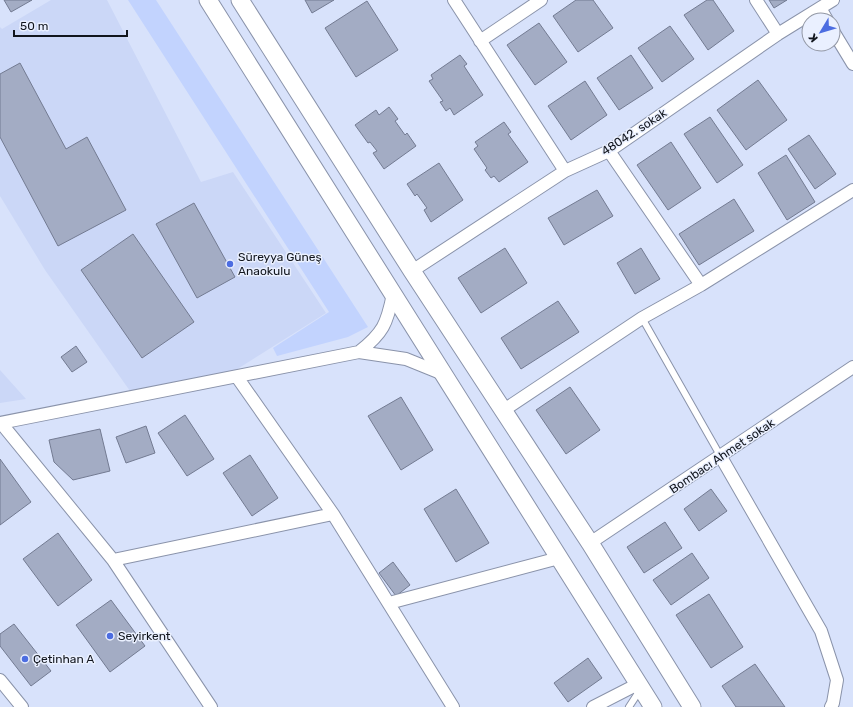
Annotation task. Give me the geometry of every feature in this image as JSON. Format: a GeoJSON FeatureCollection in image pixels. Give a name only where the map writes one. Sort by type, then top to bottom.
{"type":"FeatureCollection","features":[{"type":"Feature","properties":{"kind":"main road"},"geometry":{"type":"LineString","coordinates":[[208,0],[653,707]]}},
{"type":"Feature","properties":{"kind":"main road"},"geometry":{"type":"LineString","coordinates":[[240,0],[412,271],[590,543],[692,707]]}},
{"type":"Feature","properties":{"kind":"street"},"geometry":{"type":"LineString","coordinates":[[454,0],[565,171]]}},
{"type":"Feature","properties":{"kind":"street"},"geometry":{"type":"LineString","coordinates":[[480,41],[541,0]]}},
{"type":"Feature","properties":{"kind":"street"},"geometry":{"type":"LineString","coordinates":[[756,0],[778,34]]}},
{"type":"Feature","properties":{"kind":"street","name":"48042. sokak"},"geometry":{"type":"LineString","coordinates":[[412,271],[565,171],[609,151],[778,34],[833,0]]}},
{"type":"Feature","properties":{"kind":"street"},"geometry":{"type":"LineString","coordinates":[[820,8],[822,12]]}},
{"type":"Feature","properties":{"kind":"street"},"geometry":{"type":"LineString","coordinates":[[841,44],[853,64]]}},
{"type":"Feature","properties":{"kind":"street"},"geometry":{"type":"LineString","coordinates":[[609,151],[701,285]]}},
{"type":"Feature","properties":{"kind":"street"},"geometry":{"type":"LineString","coordinates":[[504,410],[642,318],[701,285],[853,190]]}},
{"type":"Feature","properties":{"kind":"street"},"geometry":{"type":"LineString","coordinates":[[359,352],[378,337],[389,315],[393,294]]}},
{"type":"Feature","properties":{"kind":"street"},"geometry":{"type":"LineString","coordinates":[[211,707],[113,560],[1,423],[359,352],[406,359],[443,374]]}},
{"type":"Feature","properties":{"kind":"street","name":"Bombacı Ahmet sokak"},"geometry":{"type":"LineString","coordinates":[[590,543],[721,457],[853,367]]}},
{"type":"Feature","properties":{"kind":"street"},"geometry":{"type":"LineString","coordinates":[[237,377],[333,514],[453,707]]}},
{"type":"Feature","properties":{"kind":"street"},"geometry":{"type":"LineString","coordinates":[[721,457],[821,631],[837,680],[831,707]]}},
{"type":"Feature","properties":{"kind":"street"},"geometry":{"type":"LineString","coordinates":[[113,560],[333,514]]}},
{"type":"Feature","properties":{"kind":"street"},"geometry":{"type":"LineString","coordinates":[[390,604],[559,558]]}},
{"type":"Feature","properties":{"kind":"street"},"geometry":{"type":"LineString","coordinates":[[0,680],[22,707]]}},
{"type":"Feature","properties":{"kind":"street"},"geometry":{"type":"LineString","coordinates":[[592,707],[640,686]]}},
{"type":"Feature","properties":{"kind":"lane"},"geometry":{"type":"LineString","coordinates":[[642,318],[721,457]]}},
{"type":"Feature","properties":{"kind":"lane"},"geometry":{"type":"LineString","coordinates":[[629,707],[640,686]]}},
{"type":"Feature","properties":{"kind":"shaded area"},"geometry":{"type":"Polygon","coordinates":[[[51,0],[107,0],[201,182],[233,172],[326,313],[231,373],[130,391],[45,270],[0,196],[0,27],[2,29],[51,0]]]}},
{"type":"Feature","properties":{"kind":"shaded area"},"geometry":{"type":"Polygon","coordinates":[[[128,0],[156,0],[368,327],[348,337],[277,356],[273,348],[329,312],[128,0]]]}},
{"type":"Feature","properties":{"kind":"shaded area"},"geometry":{"type":"Polygon","coordinates":[[[0,370],[26,399],[0,403],[0,370]]]}},
{"type":"Feature","properties":{"kind":"building"},"geometry":{"type":"Polygon","coordinates":[[[4,0],[32,0],[11,12],[4,0]]]}},
{"type":"Feature","properties":{"kind":"building"},"geometry":{"type":"Polygon","coordinates":[[[305,0],[334,0],[312,13],[305,0]]]}},
{"type":"Feature","properties":{"kind":"building"},"geometry":{"type":"Polygon","coordinates":[[[576,0],[593,0],[613,28],[578,52],[553,16],[576,0]]]}},
{"type":"Feature","properties":{"kind":"building"},"geometry":{"type":"Polygon","coordinates":[[[707,0],[713,0],[734,31],[708,50],[684,15],[707,0]]]}},
{"type":"Feature","properties":{"kind":"building"},"geometry":{"type":"Polygon","coordinates":[[[769,0],[787,0],[774,8],[769,0]]]}},
{"type":"Feature","properties":{"kind":"building"},"geometry":{"type":"Polygon","coordinates":[[[367,1],[398,50],[356,77],[325,28],[367,1]]]}},
{"type":"Feature","properties":{"kind":"building"},"geometry":{"type":"Polygon","coordinates":[[[539,23],[567,62],[535,85],[507,45],[539,23]]]}},
{"type":"Feature","properties":{"kind":"building"},"geometry":{"type":"Polygon","coordinates":[[[670,26],[694,59],[662,82],[638,48],[670,26]]]}},
{"type":"Feature","properties":{"kind":"building"},"geometry":{"type":"Polygon","coordinates":[[[460,55],[467,64],[464,66],[483,95],[454,115],[450,108],[446,111],[440,102],[443,101],[429,81],[433,79],[431,75],[460,55]]]}},
{"type":"Feature","properties":{"kind":"building"},"geometry":{"type":"Polygon","coordinates":[[[631,55],[653,88],[619,110],[597,78],[631,55]]]}},
{"type":"Feature","properties":{"kind":"building"},"geometry":{"type":"Polygon","coordinates":[[[20,63],[66,149],[87,137],[126,210],[58,246],[0,137],[0,74],[20,63]]]}},
{"type":"Feature","properties":{"kind":"building"},"geometry":{"type":"Polygon","coordinates":[[[758,80],[787,120],[746,150],[717,110],[758,80]]]}},
{"type":"Feature","properties":{"kind":"building"},"geometry":{"type":"Polygon","coordinates":[[[585,81],[607,115],[571,140],[548,106],[585,81]]]}},
{"type":"Feature","properties":{"kind":"building"},"geometry":{"type":"Polygon","coordinates":[[[389,107],[398,119],[395,121],[405,135],[407,133],[416,146],[384,169],[373,153],[377,151],[370,142],[368,143],[355,125],[376,110],[379,115],[389,107]]]}},
{"type":"Feature","properties":{"kind":"building"},"geometry":{"type":"Polygon","coordinates":[[[710,117],[743,165],[717,183],[684,134],[710,117]]]}},
{"type":"Feature","properties":{"kind":"building"},"geometry":{"type":"Polygon","coordinates":[[[504,122],[511,132],[508,134],[528,162],[499,182],[494,176],[491,178],[485,170],[487,168],[474,149],[478,146],[475,142],[504,122]]]}},
{"type":"Feature","properties":{"kind":"building"},"geometry":{"type":"Polygon","coordinates":[[[809,135],[836,174],[815,189],[788,149],[809,135]]]}},
{"type":"Feature","properties":{"kind":"building"},"geometry":{"type":"Polygon","coordinates":[[[671,142],[701,188],[668,210],[637,165],[671,142]]]}},
{"type":"Feature","properties":{"kind":"building"},"geometry":{"type":"Polygon","coordinates":[[[786,155],[815,202],[787,220],[758,173],[786,155]]]}},
{"type":"Feature","properties":{"kind":"building"},"geometry":{"type":"Polygon","coordinates":[[[439,163],[463,200],[431,222],[424,210],[427,208],[417,194],[415,196],[407,184],[439,163]]]}},
{"type":"Feature","properties":{"kind":"building"},"geometry":{"type":"Polygon","coordinates":[[[597,190],[613,216],[564,245],[548,218],[597,190]]]}},
{"type":"Feature","properties":{"kind":"building"},"geometry":{"type":"Polygon","coordinates":[[[734,199],[754,231],[699,265],[679,234],[734,199]]]}},
{"type":"Feature","properties":{"kind":"building"},"geometry":{"type":"Polygon","coordinates":[[[194,203],[235,277],[197,298],[156,224],[194,203]]]}},
{"type":"Feature","properties":{"kind":"building"},"geometry":{"type":"Polygon","coordinates":[[[133,234],[194,322],[142,358],[81,270],[133,234]]]}},
{"type":"Feature","properties":{"kind":"building"},"geometry":{"type":"Polygon","coordinates":[[[505,248],[527,283],[481,313],[458,278],[505,248]]]}},
{"type":"Feature","properties":{"kind":"building"},"geometry":{"type":"Polygon","coordinates":[[[641,248],[660,279],[635,294],[617,263],[641,248]]]}},
{"type":"Feature","properties":{"kind":"building"},"geometry":{"type":"Polygon","coordinates":[[[558,301],[579,332],[521,369],[501,338],[558,301]]]}},
{"type":"Feature","properties":{"kind":"building"},"geometry":{"type":"Polygon","coordinates":[[[76,346],[87,362],[72,372],[61,357],[76,346]]]}},
{"type":"Feature","properties":{"kind":"building"},"geometry":{"type":"Polygon","coordinates":[[[570,387],[600,430],[566,454],[536,410],[570,387]]]}},
{"type":"Feature","properties":{"kind":"building"},"geometry":{"type":"Polygon","coordinates":[[[401,397],[433,450],[401,470],[368,416],[401,397]]]}},
{"type":"Feature","properties":{"kind":"building"},"geometry":{"type":"Polygon","coordinates":[[[185,415],[214,459],[187,476],[158,433],[185,415]]]}},
{"type":"Feature","properties":{"kind":"building"},"geometry":{"type":"Polygon","coordinates":[[[146,426],[155,453],[126,463],[116,437],[146,426]]]}},
{"type":"Feature","properties":{"kind":"building"},"geometry":{"type":"Polygon","coordinates":[[[100,429],[110,471],[73,480],[54,462],[49,440],[100,429]]]}},
{"type":"Feature","properties":{"kind":"building"},"geometry":{"type":"Polygon","coordinates":[[[250,455],[278,498],[252,516],[223,473],[250,455]]]}},
{"type":"Feature","properties":{"kind":"building"},"geometry":{"type":"Polygon","coordinates":[[[0,459],[31,502],[0,525],[0,459]]]}},
{"type":"Feature","properties":{"kind":"building"},"geometry":{"type":"Polygon","coordinates":[[[456,489],[489,543],[456,562],[424,509],[456,489]]]}},
{"type":"Feature","properties":{"kind":"building"},"geometry":{"type":"Polygon","coordinates":[[[711,489],[727,511],[699,531],[684,509],[711,489]]]}},
{"type":"Feature","properties":{"kind":"building"},"geometry":{"type":"Polygon","coordinates":[[[665,522],[682,548],[644,573],[627,547],[665,522]]]}},
{"type":"Feature","properties":{"kind":"building"},"geometry":{"type":"Polygon","coordinates":[[[58,533],[92,580],[58,606],[23,559],[58,533]]]}},
{"type":"Feature","properties":{"kind":"building"},"geometry":{"type":"Polygon","coordinates":[[[692,553],[709,578],[671,605],[653,580],[692,553]]]}},
{"type":"Feature","properties":{"kind":"building"},"geometry":{"type":"Polygon","coordinates":[[[393,562],[410,585],[396,596],[379,573],[393,562]]]}},
{"type":"Feature","properties":{"kind":"building"},"geometry":{"type":"Polygon","coordinates":[[[709,594],[743,647],[711,668],[676,615],[709,594]]]}},
{"type":"Feature","properties":{"kind":"building","name":"Seyirkent"},"geometry":{"type":"Polygon","coordinates":[[[111,600],[145,646],[110,672],[76,625],[111,600]]]}},
{"type":"Feature","properties":{"kind":"building","name":"Çetinhan A"},"geometry":{"type":"Polygon","coordinates":[[[14,624],[51,671],[31,686],[0,646],[0,634],[14,624]]]}},
{"type":"Feature","properties":{"kind":"building"},"geometry":{"type":"Polygon","coordinates":[[[588,658],[602,678],[568,702],[554,683],[588,658]]]}},
{"type":"Feature","properties":{"kind":"building"},"geometry":{"type":"Polygon","coordinates":[[[755,664],[785,707],[736,707],[722,686],[755,664]]]}},
{"type":"Feature","properties":{"kind":"place","name":"Süreyya Güneş Anaokulu"},"geometry":{"type":"Point","coordinates":[230,264]}},
{"type":"Feature","properties":{"kind":"place","name":"Seyirkent"},"geometry":{"type":"Point","coordinates":[110,636]}},
{"type":"Feature","properties":{"kind":"place","name":"Çetinhan A"},"geometry":{"type":"Point","coordinates":[25,659]}}]}
